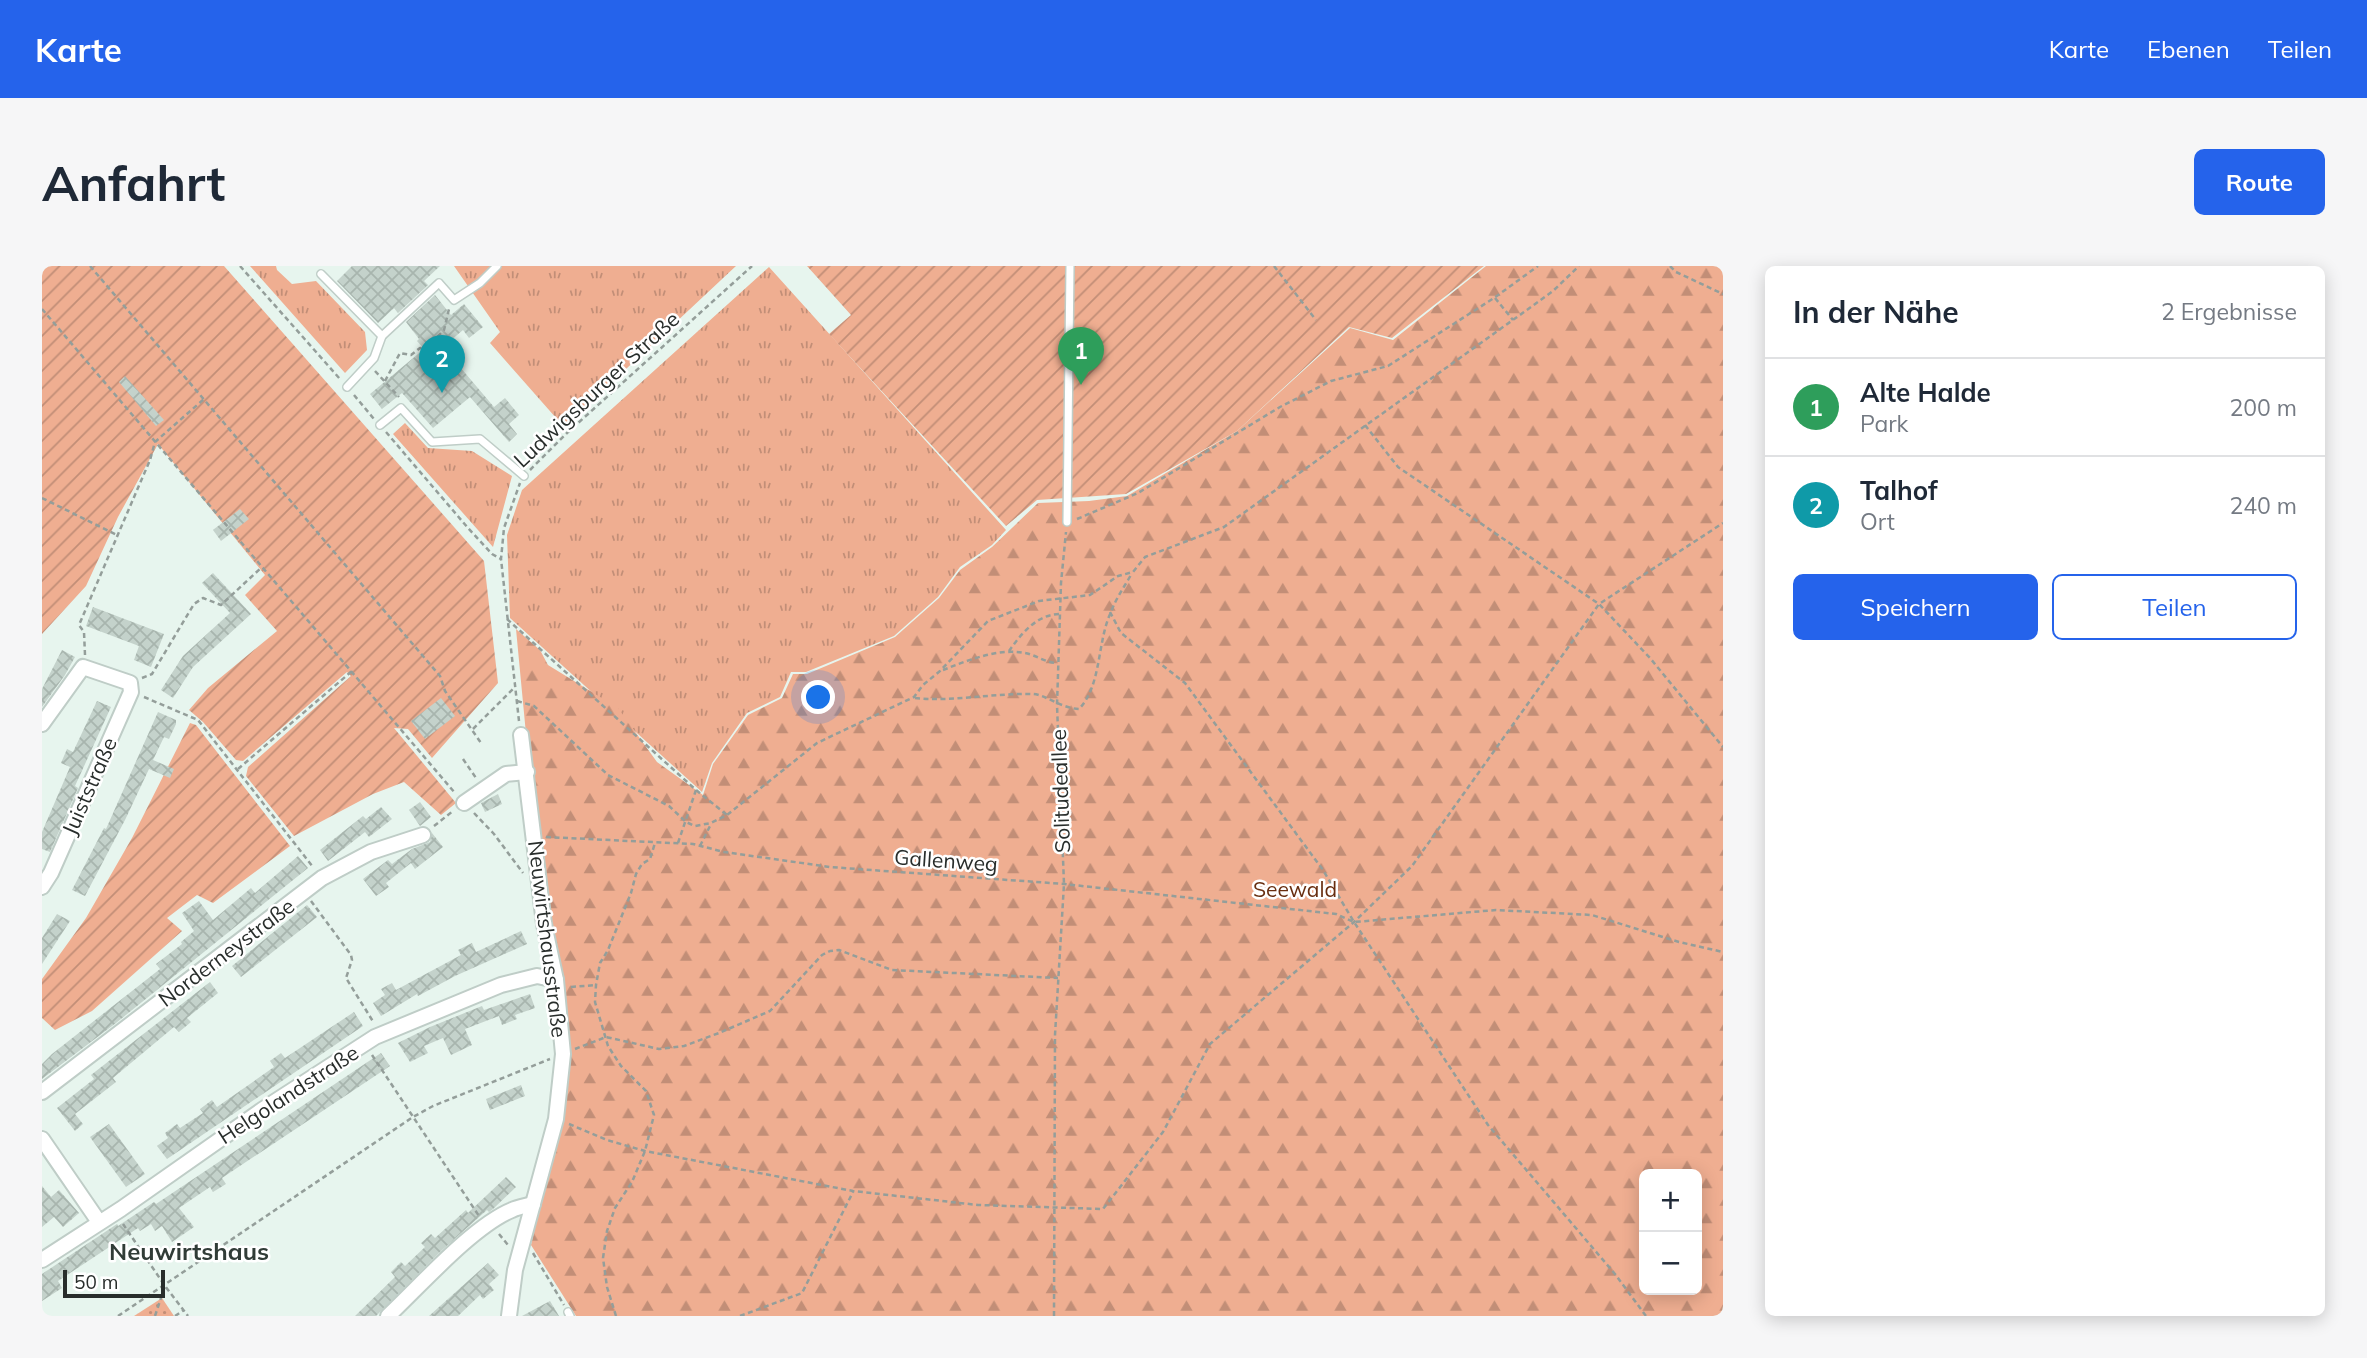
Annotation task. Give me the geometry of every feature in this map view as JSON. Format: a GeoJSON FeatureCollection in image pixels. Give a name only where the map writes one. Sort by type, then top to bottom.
{"type":"FeatureCollection","features":[{"type":"Feature","properties":{"kind":"street"},"geometry":{"type":"LineString","coordinates":[[42,724],[84,661],[131,688]]}},
{"type":"Feature","properties":{"kind":"street","name":"Juiststraße"},"geometry":{"type":"LineString","coordinates":[[42,887],[51,873],[131,688]]}},
{"type":"Feature","properties":{"kind":"street","name":"Neuwirtshausstraße"},"geometry":{"type":"LineString","coordinates":[[509,1316],[515,1270],[556,1119],[563,1054],[556,983],[544,924],[521,735]]}},
{"type":"Feature","properties":{"kind":"street"},"geometry":{"type":"LineString","coordinates":[[464,803],[506,774],[527,772]]}},
{"type":"Feature","properties":{"kind":"street","name":"Norderneystraße"},"geometry":{"type":"LineString","coordinates":[[42,1092],[322,878],[371,852],[423,835]]}},
{"type":"Feature","properties":{"kind":"street","name":"Helgolandstraße"},"geometry":{"type":"LineString","coordinates":[[42,1260],[116,1213],[251,1117],[382,1034],[500,985],[537,976],[556,983]]}},
{"type":"Feature","properties":{"kind":"street"},"geometry":{"type":"LineString","coordinates":[[42,1139],[99,1222]]}},
{"type":"Feature","properties":{"kind":"street"},"geometry":{"type":"LineString","coordinates":[[388,1316],[489,1223],[512,1210],[533,1205]]}},
{"type":"Feature","properties":{"kind":"lane"},"geometry":{"type":"LineString","coordinates":[[347,387],[374,358],[382,336],[439,283],[454,300],[480,283],[497,266]]}},
{"type":"Feature","properties":{"kind":"lane"},"geometry":{"type":"LineString","coordinates":[[1067,522],[1070,266]]}},
{"type":"Feature","properties":{"kind":"lane"},"geometry":{"type":"LineString","coordinates":[[321,274],[382,336]]}},
{"type":"Feature","properties":{"kind":"lane"},"geometry":{"type":"LineString","coordinates":[[380,425],[401,408],[432,442],[480,439],[524,476]]}},
{"type":"Feature","properties":{"kind":"path"},"geometry":{"type":"LineString","coordinates":[[90,266],[440,676],[445,691],[481,744]]}},
{"type":"Feature","properties":{"kind":"path"},"geometry":{"type":"LineString","coordinates":[[240,266],[468,528],[492,554],[501,559],[521,735]]}},
{"type":"Feature","properties":{"kind":"path","name":"Ludwigsburger Straße"},"geometry":{"type":"LineString","coordinates":[[501,559],[504,528],[510,506],[524,476],[567,433],[752,266]]}},
{"type":"Feature","properties":{"kind":"path"},"geometry":{"type":"LineString","coordinates":[[1274,266],[1316,320]]}},
{"type":"Feature","properties":{"kind":"path"},"geometry":{"type":"LineString","coordinates":[[1067,522],[1138,493],[1280,407],[1331,381],[1388,366],[1494,298],[1538,266]]}},
{"type":"Feature","properties":{"kind":"path"},"geometry":{"type":"LineString","coordinates":[[911,698],[934,700],[1036,694],[1057,705],[1079,709],[1085,703],[1094,678],[1110,612],[1133,572],[1146,557],[1224,527],[1553,291],[1579,266]]}},
{"type":"Feature","properties":{"kind":"path"},"geometry":{"type":"LineString","coordinates":[[1670,266],[1676,272],[1723,294]]}},
{"type":"Feature","properties":{"kind":"path"},"geometry":{"type":"LineString","coordinates":[[1494,298],[1513,320]]}},
{"type":"Feature","properties":{"kind":"path"},"geometry":{"type":"LineString","coordinates":[[385,381],[400,353],[411,355],[420,348],[426,348],[444,330],[448,311],[454,300]]}},
{"type":"Feature","properties":{"kind":"path"},"geometry":{"type":"LineString","coordinates":[[42,309],[464,803],[494,834],[541,893]]}},
{"type":"Feature","properties":{"kind":"path"},"geometry":{"type":"LineString","coordinates":[[368,364],[399,397],[401,408]]}},
{"type":"Feature","properties":{"kind":"path"},"geometry":{"type":"LineString","coordinates":[[84,661],[84,632],[79,625],[150,460],[155,442],[204,399]]}},
{"type":"Feature","properties":{"kind":"path"},"geometry":{"type":"LineString","coordinates":[[1365,425],[1398,467],[1599,604],[1650,658],[1723,747]]}},
{"type":"Feature","properties":{"kind":"path"},"geometry":{"type":"LineString","coordinates":[[42,498],[117,535]]}},
{"type":"Feature","properties":{"kind":"path","name":"Solitudeallee"},"geometry":{"type":"LineString","coordinates":[[1054,1316],[1055,1035],[1064,884],[1057,705],[1060,598],[1067,522]]}},
{"type":"Feature","properties":{"kind":"path"},"geometry":{"type":"LineString","coordinates":[[556,1119],[607,1140],[645,1151],[853,1191],[978,1205],[1103,1209],[1163,1132],[1210,1044],[1354,922],[1412,866],[1599,604],[1723,523]]}},
{"type":"Feature","properties":{"kind":"path"},"geometry":{"type":"LineString","coordinates":[[131,688],[152,674],[194,604],[204,598],[221,605],[262,567]]}},
{"type":"Feature","properties":{"kind":"path"},"geometry":{"type":"LineString","coordinates":[[517,701],[534,706],[608,775],[669,806],[685,822],[695,827],[727,815],[817,743],[911,698],[988,621],[1039,601],[1090,595],[1118,576],[1133,572]]}},
{"type":"Feature","properties":{"kind":"path"},"geometry":{"type":"LineString","coordinates":[[1110,612],[1121,632],[1185,683],[1323,870],[1354,922],[1488,1125],[1615,1274],[1646,1316]]}},
{"type":"Feature","properties":{"kind":"path"},"geometry":{"type":"LineString","coordinates":[[1009,651],[1019,636],[1037,621],[1051,614],[1060,614]]}},
{"type":"Feature","properties":{"kind":"path"},"geometry":{"type":"LineString","coordinates":[[507,618],[727,815]]}},
{"type":"Feature","properties":{"kind":"path"},"geometry":{"type":"LineString","coordinates":[[940,671],[974,658],[1009,651],[1058,663]]}},
{"type":"Feature","properties":{"kind":"path"},"geometry":{"type":"LineString","coordinates":[[238,769],[352,671]]}},
{"type":"Feature","properties":{"kind":"path"},"geometry":{"type":"LineString","coordinates":[[472,730],[515,687]]}},
{"type":"Feature","properties":{"kind":"path"},"geometry":{"type":"LineString","coordinates":[[131,688],[198,720],[322,878]]}},
{"type":"Feature","properties":{"kind":"path"},"geometry":{"type":"LineString","coordinates":[[463,759],[484,789]]}},
{"type":"Feature","properties":{"kind":"path"},"geometry":{"type":"LineString","coordinates":[[677,844],[696,790]]}},
{"type":"Feature","properties":{"kind":"path"},"geometry":{"type":"LineString","coordinates":[[423,835],[464,803]]}},
{"type":"Feature","properties":{"kind":"path"},"geometry":{"type":"LineString","coordinates":[[700,846],[711,823]]}},
{"type":"Feature","properties":{"kind":"path","name":"Gallenweg"},"geometry":{"type":"LineString","coordinates":[[535,837],[557,836],[700,846],[830,867],[1064,884],[1336,914],[1354,922]]}},
{"type":"Feature","properties":{"kind":"path"},"geometry":{"type":"LineString","coordinates":[[616,1316],[607,1287],[603,1258],[607,1231],[615,1208],[632,1182],[645,1151],[654,1115],[651,1102],[638,1081],[621,1066],[608,1046],[596,1002],[596,985],[600,963],[608,950],[636,874],[642,864],[650,859],[655,843]]}},
{"type":"Feature","properties":{"kind":"path"},"geometry":{"type":"LineString","coordinates":[[305,892],[351,955],[346,978],[382,1034]]}},
{"type":"Feature","properties":{"kind":"path"},"geometry":{"type":"LineString","coordinates":[[1354,922],[1496,910],[1592,915],[1679,942],[1723,952]]}},
{"type":"Feature","properties":{"kind":"path"},"geometry":{"type":"LineString","coordinates":[[118,1316],[433,1106],[606,1037],[659,1049],[684,1046],[719,1033],[770,1010],[822,955],[830,951],[839,950],[892,970],[1058,978]]}},
{"type":"Feature","properties":{"kind":"path"},"geometry":{"type":"LineString","coordinates":[[556,983],[596,985]]}},
{"type":"Feature","properties":{"kind":"path"},"geometry":{"type":"LineString","coordinates":[[365,1044],[464,1197],[483,1220]]}},
{"type":"Feature","properties":{"kind":"path"},"geometry":{"type":"LineString","coordinates":[[740,1316],[802,1293],[853,1191]]}},
{"type":"Feature","properties":{"kind":"path"},"geometry":{"type":"LineString","coordinates":[[116,1213],[188,1316]]}},
{"type":"Feature","properties":{"kind":"path"},"geometry":{"type":"LineString","coordinates":[[497,1232],[507,1244]]}},
{"type":"Feature","properties":{"kind":"path"},"geometry":{"type":"LineString","coordinates":[[542,1269],[563,1304]]}},
{"type":"Feature","properties":{"kind":"path"},"geometry":{"type":"LineString","coordinates":[[155,1316],[165,1286]]}},
{"type":"Feature","properties":{"kind":"path"},"geometry":{"type":"LineString","coordinates":[[175,1316],[184,1310]]}},
{"type":"Feature","properties":{"kind":"green space"},"geometry":{"type":"Polygon","coordinates":[[[42,266],[224,266],[484,561],[498,683],[432,758],[408,729],[394,728],[456,803],[441,815],[404,782],[373,794],[294,836],[246,776],[248,767],[351,676],[347,672],[243,761],[236,760],[189,710],[208,688],[277,631],[245,595],[265,575],[158,444],[118,517],[86,586],[42,634],[42,266]]]}},
{"type":"Feature","properties":{"kind":"green space"},"geometry":{"type":"Polygon","coordinates":[[[250,266],[276,266],[292,284],[316,281],[365,332],[367,350],[345,373],[250,266]]]}},
{"type":"Feature","properties":{"kind":"green space"},"geometry":{"type":"Polygon","coordinates":[[[454,266],[736,266],[564,427],[490,343],[500,332],[454,266]]]}},
{"type":"Feature","properties":{"kind":"green space"},"geometry":{"type":"Polygon","coordinates":[[[807,266],[1484,266],[1392,338],[1349,327],[1237,431],[1126,494],[1037,500],[1006,526],[829,334],[851,315],[807,266]]]}},
{"type":"Feature","properties":{"kind":"green space","name":"Seewald"},"geometry":{"type":"Polygon","coordinates":[[[1486,266],[1723,266],[1723,1316],[576,1316],[531,1245],[560,1118],[549,923],[516,629],[540,650],[548,665],[618,708],[657,762],[703,795],[713,764],[748,715],[782,698],[793,674],[807,674],[895,637],[939,598],[960,570],[992,547],[1038,503],[1127,496],[1237,431],[1350,328],[1393,340],[1486,266]]]}},
{"type":"Feature","properties":{"kind":"green space"},"geometry":{"type":"Polygon","coordinates":[[[769,267],[1006,530],[992,545],[960,567],[938,597],[894,636],[806,672],[791,672],[780,697],[747,713],[712,763],[702,792],[510,618],[507,535],[522,490],[769,267]]]}},
{"type":"Feature","properties":{"kind":"green space"},"geometry":{"type":"Polygon","coordinates":[[[405,423],[428,448],[472,451],[512,476],[493,547],[393,434],[405,423]]]}},
{"type":"Feature","properties":{"kind":"green space"},"geometry":{"type":"Polygon","coordinates":[[[190,723],[196,725],[290,846],[213,903],[197,895],[167,918],[182,931],[92,1011],[55,1030],[42,1018],[42,979],[86,918],[132,838],[190,723]]]}},
{"type":"Feature","properties":{"kind":"green space"},"geometry":{"type":"Polygon","coordinates":[[[162,1298],[174,1316],[134,1316],[162,1298]]]}},
{"type":"Feature","properties":{"kind":"building"},"geometry":{"type":"Polygon","coordinates":[[[352,266],[440,266],[424,281],[428,285],[398,313],[394,308],[378,323],[337,281],[352,266]]]}},
{"type":"Feature","properties":{"kind":"building"},"geometry":{"type":"Polygon","coordinates":[[[435,295],[451,315],[464,304],[483,327],[469,338],[463,330],[443,347],[494,407],[505,398],[519,415],[509,424],[517,434],[509,442],[470,397],[433,428],[402,393],[382,409],[370,394],[424,349],[406,322],[435,295]]]}},
{"type":"Feature","properties":{"kind":"building"},"geometry":{"type":"Polygon","coordinates":[[[125,376],[164,420],[156,426],[119,382],[125,376]]]}},
{"type":"Feature","properties":{"kind":"building"},"geometry":{"type":"Polygon","coordinates":[[[240,509],[249,519],[221,541],[213,530],[240,509]]]}},
{"type":"Feature","properties":{"kind":"building"},"geometry":{"type":"Polygon","coordinates":[[[213,573],[251,614],[193,667],[173,698],[161,690],[183,656],[230,613],[202,583],[213,573]]]}},
{"type":"Feature","properties":{"kind":"building"},"geometry":{"type":"Polygon","coordinates":[[[93,607],[164,634],[151,667],[134,660],[139,646],[86,626],[93,607]]]}},
{"type":"Feature","properties":{"kind":"building"},"geometry":{"type":"Polygon","coordinates":[[[62,650],[75,657],[42,707],[42,689],[62,650]]]}},
{"type":"Feature","properties":{"kind":"building"},"geometry":{"type":"Polygon","coordinates":[[[441,698],[455,716],[425,739],[411,721],[441,698]]]}},
{"type":"Feature","properties":{"kind":"building"},"geometry":{"type":"Polygon","coordinates":[[[97,701],[111,707],[75,786],[78,788],[50,852],[42,849],[42,832],[70,767],[61,763],[67,749],[73,752],[97,701]]]}},
{"type":"Feature","properties":{"kind":"building"},"geometry":{"type":"Polygon","coordinates":[[[158,712],[176,720],[176,724],[169,739],[164,737],[153,760],[174,769],[170,778],[149,769],[85,896],[72,890],[104,828],[106,829],[158,712]]]}},
{"type":"Feature","properties":{"kind":"building"},"geometry":{"type":"Polygon","coordinates":[[[498,794],[502,804],[485,812],[481,803],[498,794]]]}},
{"type":"Feature","properties":{"kind":"building"},"geometry":{"type":"Polygon","coordinates":[[[420,802],[431,817],[420,826],[409,810],[420,802]]]}},
{"type":"Feature","properties":{"kind":"building"},"geometry":{"type":"Polygon","coordinates":[[[381,807],[392,819],[369,837],[365,832],[328,861],[320,850],[363,816],[366,819],[381,807]]]}},
{"type":"Feature","properties":{"kind":"building"},"geometry":{"type":"Polygon","coordinates":[[[432,833],[443,847],[415,869],[411,863],[386,883],[389,887],[376,896],[363,879],[388,860],[392,864],[412,849],[430,842],[432,833]]]}},
{"type":"Feature","properties":{"kind":"building"},"geometry":{"type":"Polygon","coordinates":[[[298,856],[308,868],[116,1023],[42,1079],[42,1064],[52,1054],[160,969],[156,964],[194,931],[182,913],[199,901],[213,920],[251,888],[255,893],[298,856]]]}},
{"type":"Feature","properties":{"kind":"building"},"geometry":{"type":"Polygon","coordinates":[[[307,905],[317,917],[241,977],[232,966],[307,905]]]}},
{"type":"Feature","properties":{"kind":"building"},"geometry":{"type":"Polygon","coordinates":[[[57,914],[70,921],[42,964],[42,938],[57,914]]]}},
{"type":"Feature","properties":{"kind":"building"},"geometry":{"type":"Polygon","coordinates":[[[521,931],[527,944],[455,976],[418,996],[417,994],[381,1016],[373,1003],[385,995],[381,989],[392,983],[396,990],[461,955],[458,950],[472,943],[476,952],[521,931]]]}},
{"type":"Feature","properties":{"kind":"building"},"geometry":{"type":"Polygon","coordinates":[[[210,982],[218,993],[187,1018],[191,1022],[179,1032],[174,1027],[113,1078],[116,1082],[75,1114],[83,1124],[75,1131],[57,1108],[94,1079],[91,1075],[210,982]]]}},
{"type":"Feature","properties":{"kind":"building"},"geometry":{"type":"Polygon","coordinates":[[[530,994],[535,1008],[515,1015],[517,1019],[502,1025],[499,1016],[465,1029],[472,1045],[451,1055],[443,1038],[424,1046],[428,1053],[410,1062],[398,1043],[482,1006],[484,1010],[530,994]]]}},
{"type":"Feature","properties":{"kind":"building"},"geometry":{"type":"Polygon","coordinates":[[[354,1012],[363,1026],[167,1159],[157,1146],[168,1138],[165,1133],[177,1124],[180,1128],[203,1113],[200,1109],[212,1100],[217,1107],[274,1067],[270,1061],[281,1053],[285,1058],[354,1012]]]}},
{"type":"Feature","properties":{"kind":"building"},"geometry":{"type":"Polygon","coordinates":[[[381,1053],[390,1066],[222,1178],[226,1184],[213,1192],[210,1187],[179,1208],[194,1227],[172,1242],[162,1226],[155,1231],[151,1224],[140,1231],[138,1228],[58,1281],[62,1288],[42,1301],[42,1274],[117,1224],[118,1226],[154,1202],[156,1204],[381,1053]]]}},
{"type":"Feature","properties":{"kind":"building"},"geometry":{"type":"Polygon","coordinates":[[[521,1085],[525,1096],[490,1110],[486,1099],[521,1085]]]}},
{"type":"Feature","properties":{"kind":"building"},"geometry":{"type":"Polygon","coordinates":[[[109,1124],[145,1174],[126,1187],[90,1137],[109,1124]]]}},
{"type":"Feature","properties":{"kind":"building"},"geometry":{"type":"Polygon","coordinates":[[[506,1177],[516,1187],[493,1209],[489,1212],[487,1210],[441,1251],[376,1316],[355,1316],[395,1277],[391,1272],[401,1262],[405,1266],[425,1247],[421,1243],[431,1234],[435,1238],[466,1210],[468,1213],[506,1177]]]}},
{"type":"Feature","properties":{"kind":"building"},"geometry":{"type":"Polygon","coordinates":[[[42,1186],[51,1197],[59,1190],[79,1213],[63,1227],[54,1217],[42,1227],[42,1186]]]}},
{"type":"Feature","properties":{"kind":"building"},"geometry":{"type":"Polygon","coordinates":[[[488,1263],[499,1275],[489,1284],[494,1290],[483,1299],[480,1295],[458,1316],[429,1316],[488,1263]]]}},
{"type":"Feature","properties":{"kind":"building"},"geometry":{"type":"Polygon","coordinates":[[[550,1301],[559,1316],[522,1316],[550,1301]]]}},
{"type":"Feature","properties":{"kind":"place","name":"Alte Halde"},"geometry":{"type":"Point","coordinates":[1081,385]}},
{"type":"Feature","properties":{"kind":"place","name":"Talhof"},"geometry":{"type":"Point","coordinates":[442,393]}},
{"type":"Feature","properties":{"kind":"district","name":"Neuwirtshaus"},"geometry":{"type":"Point","coordinates":[189,1251]}}]}
